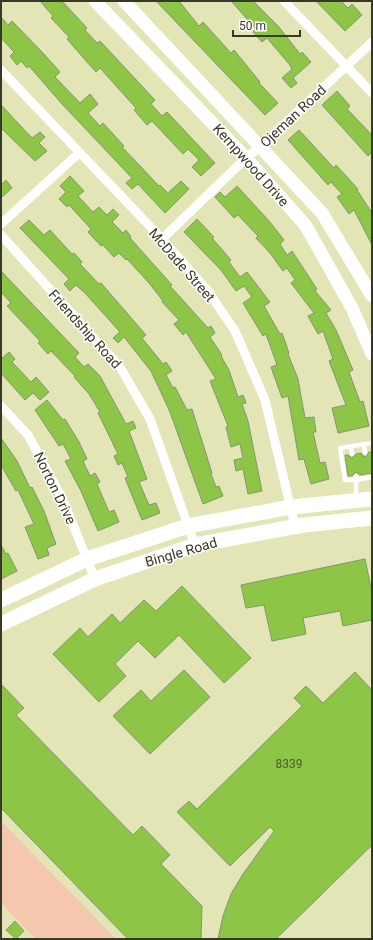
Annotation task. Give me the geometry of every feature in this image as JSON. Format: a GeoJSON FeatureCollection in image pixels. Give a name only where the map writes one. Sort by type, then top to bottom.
{"type":"FeatureCollection","features":[{"type":"Feature","properties":{"kind":"main road","name":"Kempwood Drive"},"geometry":{"type":"LineString","coordinates":[[96,1],[246,158],[306,226],[352,308],[372,354]]}},
{"type":"Feature","properties":{"kind":"main road","name":"Kempwood Drive"},"geometry":{"type":"LineString","coordinates":[[124,1],[322,213],[372,296]]}},
{"type":"Feature","properties":{"kind":"main road"},"geometry":{"type":"LineString","coordinates":[[149,57],[165,44]]}},
{"type":"Feature","properties":{"kind":"main road"},"geometry":{"type":"LineString","coordinates":[[330,268],[349,258]]}},
{"type":"Feature","properties":{"kind":"main road","name":"Bingle Road"},"geometry":{"type":"LineString","coordinates":[[1,600],[87,560],[188,526],[290,507],[372,499]]}},
{"type":"Feature","properties":{"kind":"main road","name":"Bingle Road"},"geometry":{"type":"LineString","coordinates":[[1,624],[95,579],[195,545],[296,526],[372,518]]}},
{"type":"Feature","properties":{"kind":"street"},"geometry":{"type":"LineString","coordinates":[[284,1],[370,92],[372,100]]}},
{"type":"Feature","properties":{"kind":"street","name":"Ojeman Road"},"geometry":{"type":"LineString","coordinates":[[162,239],[246,158],[261,146],[372,42]]}},
{"type":"Feature","properties":{"kind":"street","name":"McDade Street"},"geometry":{"type":"LineString","coordinates":[[1,70],[162,239],[208,291],[235,331],[264,400],[296,526]]}},
{"type":"Feature","properties":{"kind":"street"},"geometry":{"type":"LineString","coordinates":[[1,224],[79,153]]}},
{"type":"Feature","properties":{"kind":"street","name":"Friendship Road"},"geometry":{"type":"LineString","coordinates":[[1,236],[120,367],[150,419],[195,545]]}},
{"type":"Feature","properties":{"kind":"street","name":"Norton Drive"},"geometry":{"type":"LineString","coordinates":[[1,406],[28,435],[63,500],[95,579]]}},
{"type":"Feature","properties":{"kind":"lane"},"geometry":{"type":"LineString","coordinates":[[369,476],[345,480],[340,448],[372,443]]}},
{"type":"Feature","properties":{"kind":"lane"},"geometry":{"type":"LineString","coordinates":[[364,444],[365,452]]}},
{"type":"Feature","properties":{"kind":"lane"},"geometry":{"type":"LineString","coordinates":[[351,447],[352,454]]}},
{"type":"Feature","properties":{"kind":"lane"},"geometry":{"type":"LineString","coordinates":[[356,478],[356,500]]}},
{"type":"Feature","properties":{"kind":"shaded area"},"geometry":{"type":"Polygon","coordinates":[[[1,821],[116,939],[36,939],[1,903],[1,821]]]}},
{"type":"Feature","properties":{"kind":"building"},"geometry":{"type":"Polygon","coordinates":[[[40,1],[62,1],[87,28],[85,30],[97,43],[100,41],[155,100],[151,104],[162,116],[167,112],[215,163],[201,176],[192,167],[199,160],[188,149],[183,154],[152,121],[147,125],[134,110],[136,108],[100,68],[96,72],[67,39],[69,37],[51,18],[53,16],[40,1]]]}},
{"type":"Feature","properties":{"kind":"building"},"geometry":{"type":"Polygon","coordinates":[[[156,1],[179,1],[199,26],[203,22],[231,53],[234,50],[260,82],[259,83],[278,103],[265,115],[156,1]]]}},
{"type":"Feature","properties":{"kind":"building"},"geometry":{"type":"Polygon","coordinates":[[[231,1],[253,1],[279,27],[300,54],[302,52],[311,62],[293,78],[297,83],[291,88],[282,78],[292,69],[289,64],[267,38],[262,42],[253,32],[256,29],[231,1]]]}},
{"type":"Feature","properties":{"kind":"building"},"geometry":{"type":"Polygon","coordinates":[[[316,1],[341,1],[348,8],[352,4],[362,15],[345,31],[316,1]]]}},
{"type":"Feature","properties":{"kind":"building"},"geometry":{"type":"Polygon","coordinates":[[[1,17],[8,25],[12,21],[43,53],[60,72],[55,77],[80,103],[90,94],[98,104],[88,113],[100,126],[103,123],[124,146],[122,147],[159,186],[160,185],[168,193],[181,181],[189,189],[165,213],[138,184],[132,189],[126,183],[132,178],[62,104],[29,66],[27,68],[21,61],[17,65],[10,56],[14,52],[1,38],[1,17]]]}},
{"type":"Feature","properties":{"kind":"building"},"geometry":{"type":"Polygon","coordinates":[[[337,91],[350,106],[347,109],[372,135],[372,152],[368,156],[322,105],[337,91]]]}},
{"type":"Feature","properties":{"kind":"building"},"geometry":{"type":"Polygon","coordinates":[[[1,105],[32,138],[40,132],[45,137],[39,143],[47,151],[35,161],[1,128],[1,105]]]}},
{"type":"Feature","properties":{"kind":"building"},"geometry":{"type":"Polygon","coordinates":[[[299,130],[334,168],[336,165],[358,189],[357,190],[372,213],[372,245],[354,210],[349,214],[337,197],[342,194],[331,182],[328,185],[288,140],[299,130]]]}},
{"type":"Feature","properties":{"kind":"building"},"geometry":{"type":"Polygon","coordinates":[[[70,176],[84,191],[78,196],[93,212],[99,207],[107,215],[113,209],[119,215],[112,222],[123,233],[126,230],[131,237],[130,238],[172,285],[170,286],[208,328],[211,326],[215,333],[210,337],[222,355],[221,356],[229,370],[238,397],[243,395],[246,403],[242,404],[248,421],[262,491],[248,494],[243,469],[236,471],[234,460],[243,458],[240,444],[231,447],[226,427],[228,426],[210,381],[216,379],[186,332],[183,335],[174,324],[179,320],[162,302],[163,301],[149,283],[127,259],[126,260],[119,253],[114,257],[103,245],[101,246],[88,232],[91,229],[69,205],[67,207],[59,199],[66,192],[60,186],[70,176]]]}},
{"type":"Feature","properties":{"kind":"building"},"geometry":{"type":"Polygon","coordinates":[[[6,180],[12,188],[1,198],[1,185],[6,180]]]}},
{"type":"Feature","properties":{"kind":"building"},"geometry":{"type":"Polygon","coordinates":[[[237,186],[284,240],[280,244],[287,255],[292,251],[317,289],[315,291],[331,310],[326,313],[336,330],[353,370],[349,372],[360,402],[363,401],[369,426],[338,433],[332,408],[346,405],[329,361],[333,359],[323,331],[318,334],[308,316],[314,313],[291,283],[295,280],[287,268],[283,271],[270,253],[256,238],[258,236],[238,215],[234,218],[215,197],[220,192],[225,197],[237,186]]]}},
{"type":"Feature","properties":{"kind":"building"},"geometry":{"type":"Polygon","coordinates":[[[197,219],[214,237],[212,238],[231,260],[229,262],[240,277],[247,272],[270,302],[264,306],[280,334],[282,333],[289,353],[288,354],[298,379],[305,418],[314,417],[316,432],[313,432],[320,463],[325,462],[329,479],[311,484],[304,459],[299,460],[288,396],[282,398],[271,367],[277,365],[266,334],[263,336],[243,303],[252,297],[244,286],[236,291],[221,270],[184,232],[197,219]]]}},
{"type":"Feature","properties":{"kind":"building"},"geometry":{"type":"Polygon","coordinates":[[[29,220],[44,235],[50,230],[72,254],[74,253],[82,262],[80,264],[99,284],[101,283],[146,335],[142,338],[163,364],[166,362],[172,371],[166,375],[173,388],[175,387],[187,410],[192,409],[212,473],[211,474],[216,487],[219,486],[223,496],[203,504],[170,412],[151,371],[124,337],[118,343],[113,338],[120,332],[85,293],[76,285],[70,291],[64,284],[69,279],[20,228],[29,220]]]}},
{"type":"Feature","properties":{"kind":"building"},"geometry":{"type":"Polygon","coordinates":[[[1,271],[79,353],[75,357],[84,367],[88,364],[100,376],[126,424],[133,421],[136,428],[129,431],[147,479],[139,482],[149,505],[156,503],[160,513],[142,520],[125,478],[128,477],[122,463],[118,465],[114,456],[118,454],[98,413],[100,412],[89,394],[74,377],[75,376],[51,351],[48,354],[38,343],[40,341],[7,306],[11,303],[1,292],[1,271]]]}},
{"type":"Feature","properties":{"kind":"building"},"geometry":{"type":"Polygon","coordinates":[[[9,352],[15,359],[12,362],[31,382],[36,377],[49,392],[40,400],[33,393],[25,400],[1,373],[1,359],[9,352]]]}},
{"type":"Feature","properties":{"kind":"building"},"geometry":{"type":"Polygon","coordinates":[[[47,400],[63,420],[65,419],[79,442],[87,459],[83,461],[90,476],[95,473],[100,482],[97,484],[109,512],[114,510],[119,522],[98,531],[81,491],[65,461],[71,459],[63,444],[59,446],[35,410],[47,400]]]}},
{"type":"Feature","properties":{"kind":"building"},"geometry":{"type":"Polygon","coordinates":[[[1,438],[17,461],[30,488],[32,487],[44,511],[56,544],[47,548],[49,555],[38,559],[25,527],[34,524],[18,490],[16,491],[1,465],[1,438]]]}},
{"type":"Feature","properties":{"kind":"building"},"geometry":{"type":"Polygon","coordinates":[[[369,452],[372,452],[372,473],[360,475],[356,472],[352,476],[348,476],[345,455],[352,458],[356,454],[361,453],[365,457],[369,452]]]}},
{"type":"Feature","properties":{"kind":"building"},"geometry":{"type":"Polygon","coordinates":[[[1,545],[6,554],[8,553],[17,571],[1,579],[1,545]]]}},
{"type":"Feature","properties":{"kind":"building"},"geometry":{"type":"Polygon","coordinates":[[[365,559],[372,593],[372,620],[343,626],[340,611],[303,618],[306,634],[272,641],[264,605],[246,608],[241,585],[365,559]]]}},
{"type":"Feature","properties":{"kind":"building"},"geometry":{"type":"Polygon","coordinates":[[[182,586],[251,658],[224,683],[179,635],[155,658],[138,641],[115,664],[126,676],[99,702],[53,654],[80,628],[88,637],[112,614],[120,623],[144,600],[156,611],[182,586]]]}},
{"type":"Feature","properties":{"kind":"building"},"geometry":{"type":"Polygon","coordinates":[[[184,670],[210,697],[150,754],[113,716],[141,690],[151,701],[184,670]]]}},
{"type":"Feature","properties":{"kind":"building"},"geometry":{"type":"Polygon","coordinates":[[[355,672],[372,690],[372,845],[276,939],[218,939],[223,916],[231,894],[243,874],[274,831],[270,827],[230,866],[177,812],[189,801],[197,809],[302,706],[294,698],[306,686],[323,703],[355,672]]]}},
{"type":"Feature","properties":{"kind":"building"},"geometry":{"type":"Polygon","coordinates":[[[1,684],[24,708],[16,715],[133,835],[142,826],[170,855],[161,864],[202,906],[201,939],[128,939],[1,808],[1,684]]]}},
{"type":"Feature","properties":{"kind":"building"},"geometry":{"type":"Polygon","coordinates":[[[15,921],[24,931],[16,939],[6,930],[15,921]]]}}]}
